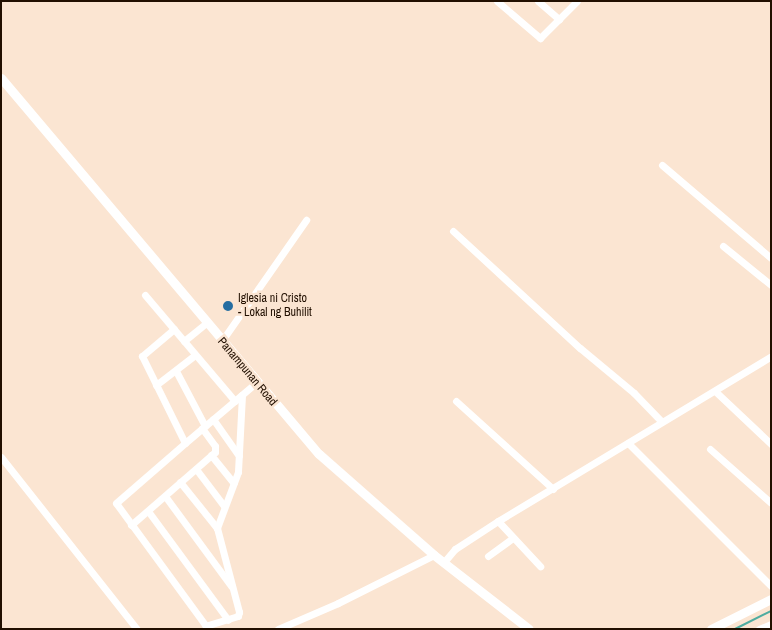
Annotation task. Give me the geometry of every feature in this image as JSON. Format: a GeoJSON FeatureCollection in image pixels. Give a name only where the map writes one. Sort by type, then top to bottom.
{"type":"FeatureCollection","features":[{"type":"Feature","properties":{"kind":"street"},"geometry":{"type":"LineString","coordinates":[[497,1],[540,38],[577,1]]}},
{"type":"Feature","properties":{"kind":"street"},"geometry":{"type":"LineString","coordinates":[[538,1],[559,18]]}},
{"type":"Feature","properties":{"kind":"street","name":"Panampunan Road"},"geometry":{"type":"LineString","coordinates":[[1,78],[221,342],[338,474],[434,555],[530,629]]}},
{"type":"Feature","properties":{"kind":"street"},"geometry":{"type":"LineString","coordinates":[[662,165],[771,258]]}},
{"type":"Feature","properties":{"kind":"street"},"geometry":{"type":"LineString","coordinates":[[221,342],[306,220]]}},
{"type":"Feature","properties":{"kind":"street"},"geometry":{"type":"LineString","coordinates":[[453,231],[580,348],[634,393],[662,422]]}},
{"type":"Feature","properties":{"kind":"street"},"geometry":{"type":"LineString","coordinates":[[722,246],[771,285]]}},
{"type":"Feature","properties":{"kind":"street"},"geometry":{"type":"LineString","coordinates":[[145,295],[234,401]]}},
{"type":"Feature","properties":{"kind":"street"},"geometry":{"type":"LineString","coordinates":[[184,341],[206,323]]}},
{"type":"Feature","properties":{"kind":"street"},"geometry":{"type":"LineString","coordinates":[[174,329],[142,356],[185,443]]}},
{"type":"Feature","properties":{"kind":"street"},"geometry":{"type":"LineString","coordinates":[[156,385],[195,355]]}},
{"type":"Feature","properties":{"kind":"street"},"geometry":{"type":"LineString","coordinates":[[444,562],[455,549],[498,521],[662,422],[716,392],[771,356]]}},
{"type":"Feature","properties":{"kind":"street"},"geometry":{"type":"LineString","coordinates":[[131,525],[211,455],[215,446],[203,427],[176,370]]}},
{"type":"Feature","properties":{"kind":"street"},"geometry":{"type":"LineString","coordinates":[[180,482],[217,528],[240,612],[238,616],[228,620],[204,625],[116,504],[257,382]]}},
{"type":"Feature","properties":{"kind":"street"},"geometry":{"type":"LineString","coordinates":[[716,392],[771,444]]}},
{"type":"Feature","properties":{"kind":"street"},"geometry":{"type":"LineString","coordinates":[[217,528],[234,483],[240,456],[242,395]]}},
{"type":"Feature","properties":{"kind":"street"},"geometry":{"type":"LineString","coordinates":[[456,401],[553,489]]}},
{"type":"Feature","properties":{"kind":"street"},"geometry":{"type":"LineString","coordinates":[[212,420],[240,456]]}},
{"type":"Feature","properties":{"kind":"street"},"geometry":{"type":"LineString","coordinates":[[628,443],[771,586]]}},
{"type":"Feature","properties":{"kind":"street"},"geometry":{"type":"LineString","coordinates":[[710,449],[771,504]]}},
{"type":"Feature","properties":{"kind":"street"},"geometry":{"type":"LineString","coordinates":[[211,455],[234,483]]}},
{"type":"Feature","properties":{"kind":"street"},"geometry":{"type":"LineString","coordinates":[[1,457],[137,629]]}},
{"type":"Feature","properties":{"kind":"street"},"geometry":{"type":"LineString","coordinates":[[196,469],[224,506]]}},
{"type":"Feature","properties":{"kind":"street"},"geometry":{"type":"LineString","coordinates":[[165,496],[234,591]]}},
{"type":"Feature","properties":{"kind":"street"},"geometry":{"type":"LineString","coordinates":[[148,511],[228,620]]}},
{"type":"Feature","properties":{"kind":"street"},"geometry":{"type":"LineString","coordinates":[[498,521],[540,566]]}},
{"type":"Feature","properties":{"kind":"street"},"geometry":{"type":"LineString","coordinates":[[488,556],[513,538]]}},
{"type":"Feature","properties":{"kind":"street"},"geometry":{"type":"LineString","coordinates":[[278,629],[338,603],[434,555]]}},
{"type":"Feature","properties":{"kind":"street"},"geometry":{"type":"LineString","coordinates":[[711,629],[771,599]]}},
{"type":"Feature","properties":{"kind":"street"},"geometry":{"type":"LineString","coordinates":[[759,629],[771,624]]}},
{"type":"Feature","properties":{"kind":"waterway"},"geometry":{"type":"LineString","coordinates":[[735,629],[771,611]]}},
{"type":"Feature","properties":{"kind":"place","name":"Iglesia ni Cristo - Lokal ng Buhilit"},"geometry":{"type":"Point","coordinates":[228,306]}}]}
